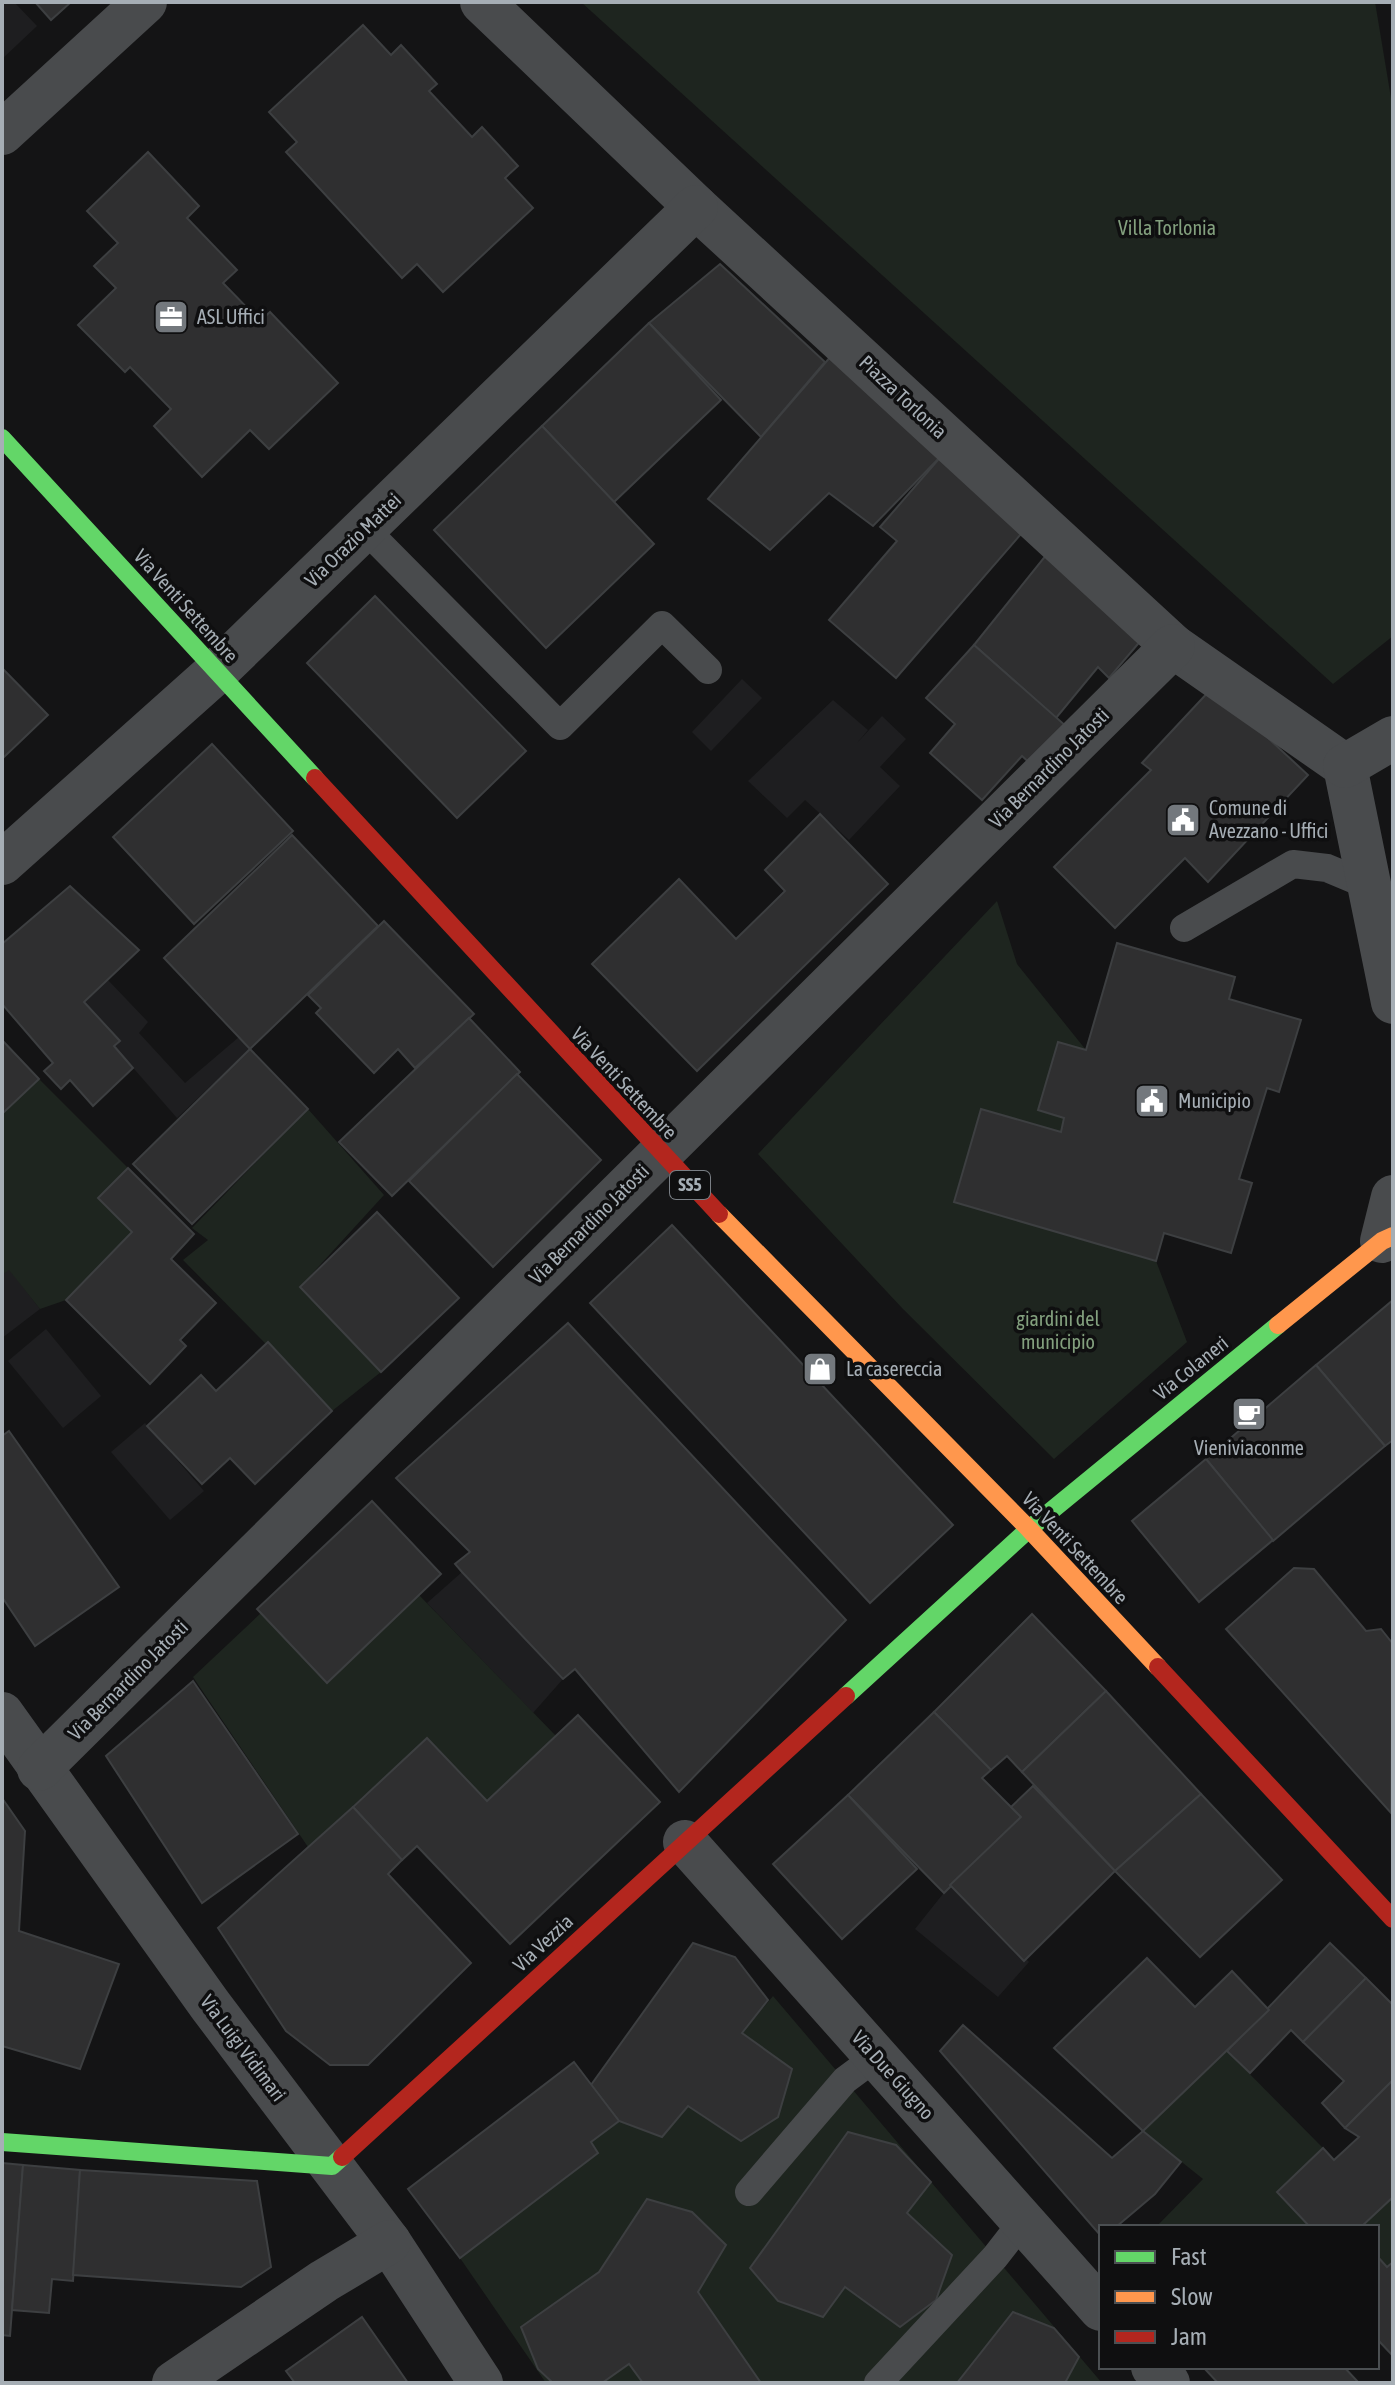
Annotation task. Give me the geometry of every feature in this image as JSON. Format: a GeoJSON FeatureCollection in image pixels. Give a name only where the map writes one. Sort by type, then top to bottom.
{"type":"FeatureCollection","features":[{"type":"Feature","properties":{"kind":"main road","name":"Via Venti Settembre"},"geometry":{"type":"LineString","coordinates":[[2,438],[660,1154],[1029,1529],[1393,1919]]}},
{"type":"Feature","properties":{"kind":"main road","name":"Via Colaneri"},"geometry":{"type":"LineString","coordinates":[[1029,1529],[1388,1238]]}},
{"type":"Feature","properties":{"kind":"main road","name":"Via Vezzia"},"geometry":{"type":"LineString","coordinates":[[332,2166],[1029,1529]]}},
{"type":"Feature","properties":{"kind":"main road"},"geometry":{"type":"LineString","coordinates":[[2,2142],[332,2166]]}},
{"type":"Feature","properties":{"kind":"street"},"geometry":{"type":"LineString","coordinates":[[2,133],[145,2]]}},
{"type":"Feature","properties":{"kind":"street","name":"Piazza Torlonia"},"geometry":{"type":"LineString","coordinates":[[482,2],[696,207],[1173,646],[1345,766]]}},
{"type":"Feature","properties":{"kind":"street","name":"Via Orazio Mattei"},"geometry":{"type":"LineString","coordinates":[[2,863],[216,672],[696,207]]}},
{"type":"Feature","properties":{"kind":"street","name":"Via Bernardino Jatosti"},"geometry":{"type":"LineString","coordinates":[[39,1769],[1173,646]]}},
{"type":"Feature","properties":{"kind":"street"},"geometry":{"type":"LineString","coordinates":[[1393,738],[1345,766],[1393,1002]]}},
{"type":"Feature","properties":{"kind":"street"},"geometry":{"type":"LineString","coordinates":[[1388,1238],[1393,1197]]}},
{"type":"Feature","properties":{"kind":"street","name":"Via Luigi Vidimari"},"geometry":{"type":"LineString","coordinates":[[2,1714],[210,2005],[389,2242],[481,2383]]}},
{"type":"Feature","properties":{"kind":"street","name":"Via Due Giugno"},"geometry":{"type":"LineString","coordinates":[[685,1842],[1099,2307]]}},
{"type":"Feature","properties":{"kind":"street"},"geometry":{"type":"LineString","coordinates":[[174,2383],[324,2281],[389,2242]]}},
{"type":"Feature","properties":{"kind":"lane"},"geometry":{"type":"LineString","coordinates":[[365,529],[560,726],[662,625],[708,670]]}},
{"type":"Feature","properties":{"kind":"lane"},"geometry":{"type":"LineString","coordinates":[[1184,928],[1293,864],[1327,868],[1370,886]]}},
{"type":"Feature","properties":{"kind":"lane"},"geometry":{"type":"LineString","coordinates":[[749,2192],[845,2080],[876,2057]]}},
{"type":"Feature","properties":{"kind":"lane"},"geometry":{"type":"LineString","coordinates":[[878,2383],[995,2257],[1023,2221]]}},
{"type":"Feature","properties":{"kind":"shaded area"},"geometry":{"type":"Polygon","coordinates":[[[2,2],[14,2],[37,26],[2,59],[2,2]]]}},
{"type":"Feature","properties":{"kind":"shaded area"},"geometry":{"type":"Polygon","coordinates":[[[742,679],[762,698],[711,751],[692,732],[742,679]]]}},
{"type":"Feature","properties":{"kind":"shaded area"},"geometry":{"type":"Polygon","coordinates":[[[833,700],[868,730],[857,743],[882,716],[906,739],[880,767],[900,786],[849,840],[805,800],[787,818],[748,781],[833,700]]]}},
{"type":"Feature","properties":{"kind":"shaded area"},"geometry":{"type":"Polygon","coordinates":[[[107,979],[148,1022],[139,1033],[185,1083],[239,1037],[250,1049],[177,1118],[114,1046],[119,1040],[84,1002],[107,979]]]}},
{"type":"Feature","properties":{"kind":"shaded area"},"geometry":{"type":"Polygon","coordinates":[[[9,1269],[40,1309],[2,1338],[2,1275],[9,1269]]]}},
{"type":"Feature","properties":{"kind":"shaded area"},"geometry":{"type":"Polygon","coordinates":[[[46,1329],[101,1396],[63,1428],[8,1361],[46,1329]]]}},
{"type":"Feature","properties":{"kind":"shaded area"},"geometry":{"type":"Polygon","coordinates":[[[145,1423],[204,1491],[170,1520],[111,1452],[145,1423]]]}},
{"type":"Feature","properties":{"kind":"shaded area"},"geometry":{"type":"Polygon","coordinates":[[[462,1572],[563,1679],[533,1713],[427,1603],[462,1572]]]}},
{"type":"Feature","properties":{"kind":"shaded area"},"geometry":{"type":"Polygon","coordinates":[[[950,1885],[1029,1962],[998,1997],[915,1929],[950,1885]]]}},
{"type":"Feature","properties":{"kind":"green space","name":"Villa Torlonia"},"geometry":{"type":"Polygon","coordinates":[[[581,2],[1375,2],[1393,110],[1393,636],[1333,684],[581,2]]]}},
{"type":"Feature","properties":{"kind":"green space","name":"giardini del municipio"},"geometry":{"type":"Polygon","coordinates":[[[997,901],[1017,964],[1086,1050],[1058,1042],[1064,1118],[1061,1132],[981,1109],[954,1202],[1156,1261],[1187,1342],[1054,1459],[903,1309],[758,1154],[997,901]]]}},
{"type":"Feature","properties":{"kind":"green space"},"geometry":{"type":"Polygon","coordinates":[[[39,1079],[128,1168],[98,1198],[132,1232],[66,1300],[40,1309],[9,1270],[2,1275],[2,1114],[39,1079]]]}},
{"type":"Feature","properties":{"kind":"green space"},"geometry":{"type":"Polygon","coordinates":[[[308,1109],[384,1195],[300,1287],[381,1372],[332,1411],[183,1260],[208,1240],[192,1228],[308,1109]]]}},
{"type":"Feature","properties":{"kind":"green space"},"geometry":{"type":"Polygon","coordinates":[[[419,1595],[556,1736],[487,1801],[427,1738],[308,1847],[193,1677],[261,1613],[328,1683],[419,1595]]]}},
{"type":"Feature","properties":{"kind":"green space"},"geometry":{"type":"Polygon","coordinates":[[[773,1996],[1102,2383],[546,2383],[460,2258],[598,2153],[591,2142],[619,2121],[662,2137],[688,2106],[741,2141],[778,2117],[792,2069],[742,2033],[773,1996]]]}},
{"type":"Feature","properties":{"kind":"green space"},"geometry":{"type":"Polygon","coordinates":[[[1227,2051],[1323,2148],[1277,2192],[1308,2225],[1158,2225],[1203,2179],[1143,2131],[1227,2051]]]}},
{"type":"Feature","properties":{"kind":"green space"},"geometry":{"type":"Polygon","coordinates":[[[1393,2197],[1393,2260],[1387,2267],[1379,2259],[1379,2225],[1363,2225],[1393,2197]]]}},
{"type":"Feature","properties":{"kind":"building"},"geometry":{"type":"Polygon","coordinates":[[[35,2],[71,2],[51,20],[35,2]]]}},
{"type":"Feature","properties":{"kind":"building"},"geometry":{"type":"Polygon","coordinates":[[[363,25],[391,55],[401,45],[437,84],[429,91],[472,137],[482,127],[518,166],[505,178],[533,208],[443,292],[417,264],[402,278],[286,152],[297,142],[269,112],[363,25]]]}},
{"type":"Feature","properties":{"kind":"building","name":"ASL Uffici"},"geometry":{"type":"Polygon","coordinates":[[[148,152],[199,206],[187,218],[237,270],[223,283],[260,321],[270,312],[338,383],[269,449],[250,430],[202,477],[154,426],[171,409],[130,367],[125,372],[78,325],[116,288],[94,266],[118,243],[87,211],[148,152]]]}},
{"type":"Feature","properties":{"kind":"building"},"geometry":{"type":"Polygon","coordinates":[[[720,264],[825,362],[761,437],[649,323],[720,264]]]}},
{"type":"Feature","properties":{"kind":"building"},"geometry":{"type":"Polygon","coordinates":[[[649,323],[721,400],[614,502],[542,426],[649,323]]]}},
{"type":"Feature","properties":{"kind":"building"},"geometry":{"type":"Polygon","coordinates":[[[832,355],[944,453],[873,526],[829,493],[770,550],[708,499],[832,355]]]}},
{"type":"Feature","properties":{"kind":"building"},"geometry":{"type":"Polygon","coordinates":[[[542,426],[654,544],[546,648],[434,530],[542,426]]]}},
{"type":"Feature","properties":{"kind":"building"},"geometry":{"type":"Polygon","coordinates":[[[944,453],[1028,526],[896,678],[829,620],[897,541],[880,527],[944,453]]]}},
{"type":"Feature","properties":{"kind":"building"},"geometry":{"type":"Polygon","coordinates":[[[1047,554],[1143,638],[1109,678],[1098,667],[1056,718],[974,645],[1047,554]]]}},
{"type":"Feature","properties":{"kind":"building"},"geometry":{"type":"Polygon","coordinates":[[[375,596],[526,751],[457,818],[307,663],[375,596]]]}},
{"type":"Feature","properties":{"kind":"building"},"geometry":{"type":"Polygon","coordinates":[[[974,645],[1067,727],[1033,766],[1022,756],[982,800],[930,753],[955,724],[926,698],[974,645]]]}},
{"type":"Feature","properties":{"kind":"building"},"geometry":{"type":"Polygon","coordinates":[[[2,668],[48,715],[2,759],[2,668]]]}},
{"type":"Feature","properties":{"kind":"building","name":"Comune di Avezzano - Uffici"},"geometry":{"type":"Polygon","coordinates":[[[1213,687],[1308,775],[1208,882],[1185,858],[1115,928],[1054,867],[1151,770],[1142,763],[1213,687]]]}},
{"type":"Feature","properties":{"kind":"building"},"geometry":{"type":"Polygon","coordinates":[[[212,744],[293,831],[194,924],[113,837],[212,744]]]}},
{"type":"Feature","properties":{"kind":"building"},"geometry":{"type":"Polygon","coordinates":[[[820,814],[888,884],[697,1071],[592,964],[679,879],[736,939],[785,891],[765,870],[820,814]]]}},
{"type":"Feature","properties":{"kind":"building"},"geometry":{"type":"Polygon","coordinates":[[[292,835],[378,926],[250,1049],[164,958],[292,835]]]}},
{"type":"Feature","properties":{"kind":"building"},"geometry":{"type":"Polygon","coordinates":[[[70,886],[139,950],[84,1002],[120,1041],[114,1046],[133,1068],[93,1106],[70,1080],[61,1089],[44,1071],[53,1063],[2,1004],[2,944],[70,886]]]}},
{"type":"Feature","properties":{"kind":"building"},"geometry":{"type":"Polygon","coordinates":[[[384,921],[474,1014],[415,1068],[398,1049],[374,1073],[316,1013],[321,1008],[308,995],[384,921]]]}},
{"type":"Feature","properties":{"kind":"building","name":"Municipio"},"geometry":{"type":"Polygon","coordinates":[[[1117,943],[1235,977],[1229,999],[1301,1020],[1279,1092],[1267,1088],[1239,1179],[1252,1183],[1231,1253],[1164,1233],[1156,1261],[954,1202],[981,1109],[1061,1132],[1064,1118],[1038,1110],[1058,1042],[1086,1050],[1117,943]]]}},
{"type":"Feature","properties":{"kind":"building"},"geometry":{"type":"Polygon","coordinates":[[[469,1018],[520,1072],[392,1196],[339,1142],[469,1018]]]}},
{"type":"Feature","properties":{"kind":"building"},"geometry":{"type":"Polygon","coordinates":[[[2,1040],[39,1079],[2,1114],[2,1040]]]}},
{"type":"Feature","properties":{"kind":"building"},"geometry":{"type":"Polygon","coordinates":[[[250,1049],[308,1109],[192,1224],[133,1164],[250,1049]]]}},
{"type":"Feature","properties":{"kind":"building"},"geometry":{"type":"Polygon","coordinates":[[[517,1074],[601,1160],[493,1267],[409,1181],[517,1074]]]}},
{"type":"Feature","properties":{"kind":"building"},"geometry":{"type":"Polygon","coordinates":[[[128,1168],[194,1234],[171,1259],[216,1303],[180,1340],[186,1346],[150,1384],[66,1300],[132,1232],[98,1198],[128,1168]]]}},
{"type":"Feature","properties":{"kind":"building"},"geometry":{"type":"Polygon","coordinates":[[[377,1212],[459,1298],[381,1372],[300,1287],[377,1212]]]}},
{"type":"Feature","properties":{"kind":"building"},"geometry":{"type":"Polygon","coordinates":[[[672,1225],[953,1525],[870,1603],[590,1303],[672,1225]]]}},
{"type":"Feature","properties":{"kind":"building"},"geometry":{"type":"Polygon","coordinates":[[[1393,1300],[1393,1440],[1385,1446],[1316,1365],[1393,1300]]]}},
{"type":"Feature","properties":{"kind":"building"},"geometry":{"type":"Polygon","coordinates":[[[568,1323],[846,1620],[679,1792],[575,1669],[563,1679],[462,1572],[455,1564],[470,1552],[396,1478],[568,1323]]]}},
{"type":"Feature","properties":{"kind":"building"},"geometry":{"type":"Polygon","coordinates":[[[268,1342],[332,1411],[255,1484],[230,1458],[202,1484],[147,1426],[201,1375],[216,1391],[268,1342]]]}},
{"type":"Feature","properties":{"kind":"building"},"geometry":{"type":"Polygon","coordinates":[[[1316,1365],[1385,1446],[1273,1541],[1206,1459],[1316,1365]]]}},
{"type":"Feature","properties":{"kind":"building"},"geometry":{"type":"Polygon","coordinates":[[[9,1431],[119,1587],[35,1646],[2,1597],[2,1436],[9,1431]]]}},
{"type":"Feature","properties":{"kind":"building"},"geometry":{"type":"Polygon","coordinates":[[[1206,1459],[1273,1540],[1199,1602],[1132,1521],[1206,1459]]]}},
{"type":"Feature","properties":{"kind":"building"},"geometry":{"type":"Polygon","coordinates":[[[372,1501],[441,1574],[327,1683],[257,1609],[372,1501]]]}},
{"type":"Feature","properties":{"kind":"building"},"geometry":{"type":"Polygon","coordinates":[[[1294,1568],[1314,1569],[1366,1631],[1381,1629],[1393,1644],[1391,1813],[1226,1629],[1294,1568]]]}},
{"type":"Feature","properties":{"kind":"building"},"geometry":{"type":"Polygon","coordinates":[[[1032,1614],[1106,1691],[1022,1772],[1007,1756],[991,1770],[934,1712],[1032,1614]]]}},
{"type":"Feature","properties":{"kind":"building"},"geometry":{"type":"Polygon","coordinates":[[[193,1681],[298,1834],[202,1903],[106,1756],[193,1681]]]}},
{"type":"Feature","properties":{"kind":"building"},"geometry":{"type":"Polygon","coordinates":[[[1106,1691],[1201,1794],[1115,1871],[1022,1772],[1106,1691]]]}},
{"type":"Feature","properties":{"kind":"building"},"geometry":{"type":"Polygon","coordinates":[[[934,1712],[991,1770],[982,1778],[1021,1817],[944,1893],[848,1795],[934,1712]]]}},
{"type":"Feature","properties":{"kind":"building"},"geometry":{"type":"Polygon","coordinates":[[[578,1715],[660,1802],[510,1944],[417,1846],[402,1860],[353,1807],[427,1738],[487,1801],[578,1715]]]}},
{"type":"Feature","properties":{"kind":"building"},"geometry":{"type":"Polygon","coordinates":[[[1033,1786],[1115,1871],[1024,1961],[950,1885],[1021,1817],[1011,1807],[1033,1786]]]}},
{"type":"Feature","properties":{"kind":"building"},"geometry":{"type":"Polygon","coordinates":[[[1201,1794],[1282,1880],[1200,1957],[1115,1871],[1201,1794]]]}},
{"type":"Feature","properties":{"kind":"building"},"geometry":{"type":"Polygon","coordinates":[[[848,1795],[917,1869],[842,1939],[773,1864],[848,1795]]]}},
{"type":"Feature","properties":{"kind":"building"},"geometry":{"type":"Polygon","coordinates":[[[2,1798],[25,1831],[19,1931],[119,1964],[80,2069],[2,2046],[2,1798]]]}},
{"type":"Feature","properties":{"kind":"building"},"geometry":{"type":"Polygon","coordinates":[[[353,1807],[402,1860],[388,1874],[471,1963],[368,2065],[330,2065],[286,2031],[218,1928],[353,1807]]]}},
{"type":"Feature","properties":{"kind":"building"},"geometry":{"type":"Polygon","coordinates":[[[693,1943],[735,1957],[768,2000],[742,2033],[792,2069],[778,2117],[741,2141],[688,2106],[662,2137],[619,2121],[591,2085],[693,1943]]]}},
{"type":"Feature","properties":{"kind":"building"},"geometry":{"type":"Polygon","coordinates":[[[1330,1943],[1366,1978],[1303,2042],[1291,2030],[1250,2073],[1227,2051],[1330,1943]]]}},
{"type":"Feature","properties":{"kind":"building"},"geometry":{"type":"Polygon","coordinates":[[[1147,1958],[1195,2007],[1232,1971],[1269,2010],[1143,2131],[1054,2048],[1147,1958]]]}},
{"type":"Feature","properties":{"kind":"building"},"geometry":{"type":"Polygon","coordinates":[[[1366,1978],[1393,2005],[1393,2080],[1345,2128],[1322,2103],[1344,2081],[1303,2042],[1366,1978]]]}},
{"type":"Feature","properties":{"kind":"building"},"geometry":{"type":"Polygon","coordinates":[[[963,2025],[1112,2158],[1143,2131],[1181,2162],[1155,2194],[1118,2225],[1099,2225],[1099,2234],[940,2051],[963,2025]]]}},
{"type":"Feature","properties":{"kind":"building"},"geometry":{"type":"Polygon","coordinates":[[[574,2062],[619,2121],[591,2142],[598,2153],[460,2258],[408,2189],[574,2062]]]}},
{"type":"Feature","properties":{"kind":"building"},"geometry":{"type":"Polygon","coordinates":[[[1393,2080],[1393,2197],[1363,2225],[1308,2225],[1277,2192],[1323,2148],[1334,2160],[1359,2137],[1345,2128],[1393,2080]]]}},
{"type":"Feature","properties":{"kind":"building"},"geometry":{"type":"Polygon","coordinates":[[[848,2132],[896,2145],[931,2182],[907,2213],[952,2255],[936,2300],[900,2327],[845,2287],[823,2317],[778,2301],[750,2268],[848,2132]]]}},
{"type":"Feature","properties":{"kind":"building"},"geometry":{"type":"Polygon","coordinates":[[[2,2163],[23,2165],[10,2336],[2,2335],[2,2163]]]}},
{"type":"Feature","properties":{"kind":"building"},"geometry":{"type":"Polygon","coordinates":[[[23,2165],[80,2170],[73,2281],[52,2279],[49,2313],[12,2310],[23,2165]]]}},
{"type":"Feature","properties":{"kind":"building"},"geometry":{"type":"Polygon","coordinates":[[[80,2170],[257,2181],[271,2267],[241,2287],[73,2275],[80,2170]]]}},
{"type":"Feature","properties":{"kind":"building"},"geometry":{"type":"Polygon","coordinates":[[[647,2199],[692,2212],[726,2245],[698,2292],[761,2383],[643,2383],[629,2364],[602,2383],[553,2383],[538,2369],[521,2327],[599,2272],[647,2199]]]}},
{"type":"Feature","properties":{"kind":"building"},"geometry":{"type":"Polygon","coordinates":[[[1379,2258],[1387,2267],[1393,2262],[1393,2356],[1379,2341],[1379,2258]]]}},
{"type":"Feature","properties":{"kind":"building"},"geometry":{"type":"Polygon","coordinates":[[[1013,2312],[1054,2328],[1079,2357],[1065,2383],[957,2383],[1013,2312]]]}},
{"type":"Feature","properties":{"kind":"building"},"geometry":{"type":"Polygon","coordinates":[[[362,2317],[408,2383],[295,2383],[286,2371],[362,2317]]]}},
{"type":"Feature","properties":{"kind":"building"},"geometry":{"type":"Polygon","coordinates":[[[1205,2369],[1346,2369],[1359,2383],[1218,2383],[1205,2369]]]}},
{"type":"Feature","properties":{"kind":"traffic: fast"},"geometry":{"type":"LineString","coordinates":[[2,438],[315,778]]}},
{"type":"Feature","properties":{"kind":"traffic: fast"},"geometry":{"type":"LineString","coordinates":[[846,1696],[1029,1529],[1278,1325]]}},
{"type":"Feature","properties":{"kind":"traffic: fast"},"geometry":{"type":"LineString","coordinates":[[2,2142],[332,2166],[342,2157]]}},
{"type":"Feature","properties":{"kind":"traffic: slow"},"geometry":{"type":"LineString","coordinates":[[719,1214],[1029,1529],[1158,1667]]}},
{"type":"Feature","properties":{"kind":"traffic: slow"},"geometry":{"type":"LineString","coordinates":[[1278,1325],[1382,1241],[1393,1236]]}},
{"type":"Feature","properties":{"kind":"traffic: jam"},"geometry":{"type":"LineString","coordinates":[[315,778],[719,1214]]}},
{"type":"Feature","properties":{"kind":"traffic: jam"},"geometry":{"type":"LineString","coordinates":[[1158,1667],[1393,1919]]}},
{"type":"Feature","properties":{"kind":"traffic: jam"},"geometry":{"type":"LineString","coordinates":[[342,2157],[846,1696]]}},
{"type":"Feature","properties":{"kind":"place","name":"ASL Uffici"},"geometry":{"type":"Point","coordinates":[171,317]}},
{"type":"Feature","properties":{"kind":"place","name":"Comune di Avezzano - Uffici"},"geometry":{"type":"Point","coordinates":[1183,820]}},
{"type":"Feature","properties":{"kind":"place","name":"Municipio"},"geometry":{"type":"Point","coordinates":[1152,1101]}},
{"type":"Feature","properties":{"kind":"place","name":"La casereccia"},"geometry":{"type":"Point","coordinates":[820,1369]}},
{"type":"Feature","properties":{"kind":"place","name":"Vieniviaconme"},"geometry":{"type":"Point","coordinates":[1249,1414]}}]}
